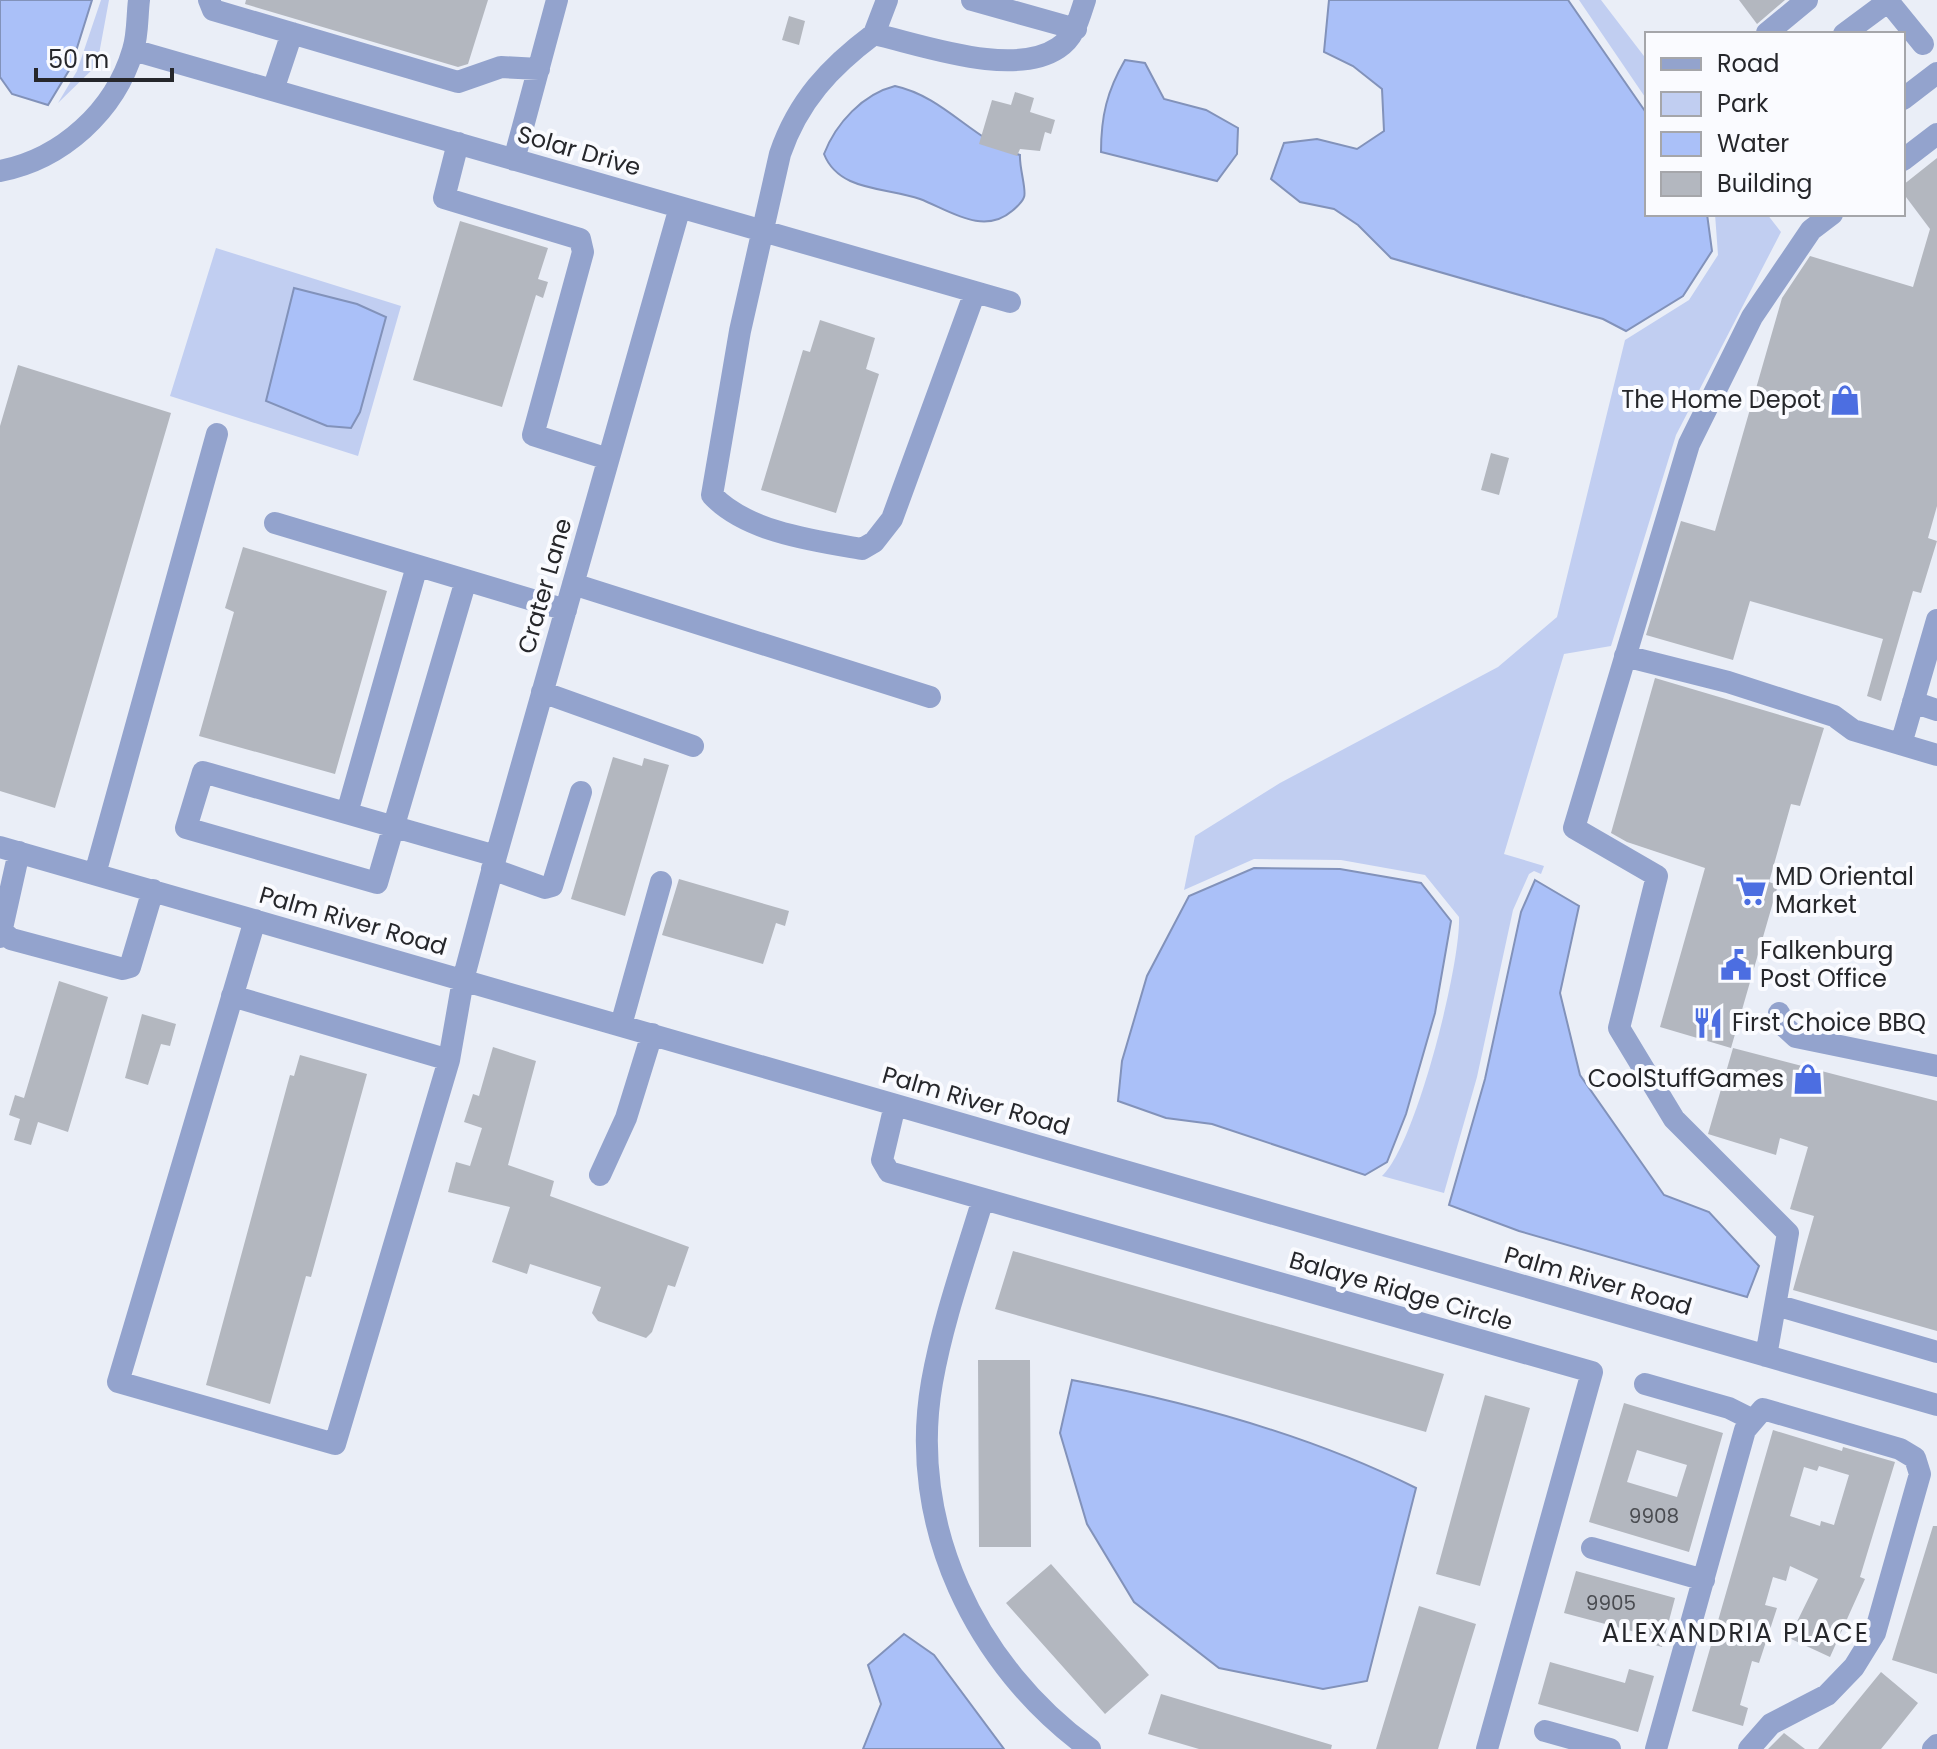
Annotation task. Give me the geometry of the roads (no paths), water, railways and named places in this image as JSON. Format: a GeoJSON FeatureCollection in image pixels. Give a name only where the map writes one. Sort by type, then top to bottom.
{"type":"FeatureCollection","features":[{"type":"Feature","properties":{"kind":"street"},"geometry":{"type":"LineString","coordinates":[[0,171],[25,166],[73,140],[110,99],[133,50],[139,0]]}},
{"type":"Feature","properties":{"kind":"street"},"geometry":{"type":"LineString","coordinates":[[209,0],[213,10],[458,82],[501,67],[539,69]]}},
{"type":"Feature","properties":{"kind":"street"},"geometry":{"type":"LineString","coordinates":[[514,160],[557,0]]}},
{"type":"Feature","properties":{"kind":"street"},"geometry":{"type":"LineString","coordinates":[[887,0],[874,34],[840,60],[811,90],[789,126],[740,331],[712,495],[742,517],[786,531],[862,549],[874,542],[887,528],[975,292]]}},
{"type":"Feature","properties":{"kind":"street"},"geometry":{"type":"LineString","coordinates":[[972,0],[1076,29]]}},
{"type":"Feature","properties":{"kind":"street"},"geometry":{"type":"LineString","coordinates":[[874,34],[988,59],[1018,61],[1041,57],[1060,47],[1076,29],[1085,0]]}},
{"type":"Feature","properties":{"kind":"street"},"geometry":{"type":"LineString","coordinates":[[1768,32],[1807,0]]}},
{"type":"Feature","properties":{"kind":"street"},"geometry":{"type":"LineString","coordinates":[[1847,32],[1889,1],[1932,46]]}},
{"type":"Feature","properties":{"kind":"street"},"geometry":{"type":"LineString","coordinates":[[273,90],[292,33]]}},
{"type":"Feature","properties":{"kind":"street","name":"Solar Drive"},"geometry":{"type":"LineString","coordinates":[[133,50],[1010,302]]}},
{"type":"Feature","properties":{"kind":"street"},"geometry":{"type":"LineString","coordinates":[[1905,97],[1937,73]]}},
{"type":"Feature","properties":{"kind":"street"},"geometry":{"type":"LineString","coordinates":[[1905,158],[1937,134]]}},
{"type":"Feature","properties":{"kind":"street"},"geometry":{"type":"LineString","coordinates":[[458,143],[444,198],[580,239],[583,252],[533,435],[608,459]]}},
{"type":"Feature","properties":{"kind":"street","name":"Crater Lane"},"geometry":{"type":"LineString","coordinates":[[232,996],[118,1382],[335,1444],[449,1060],[463,980],[494,862],[680,207]]}},
{"type":"Feature","properties":{"kind":"street"},"geometry":{"type":"LineString","coordinates":[[1766,1356],[1788,1233],[1674,1119],[1619,1028],[1657,876],[1574,828],[1689,444],[1752,317],[1811,230],[1829,216]]}},
{"type":"Feature","properties":{"kind":"street"},"geometry":{"type":"LineString","coordinates":[[95,874],[217,434]]}},
{"type":"Feature","properties":{"kind":"street"},"geometry":{"type":"LineString","coordinates":[[275,523],[566,610]]}},
{"type":"Feature","properties":{"kind":"street"},"geometry":{"type":"LineString","coordinates":[[347,813],[417,566]]}},
{"type":"Feature","properties":{"kind":"street"},"geometry":{"type":"LineString","coordinates":[[466,580],[395,827],[377,883],[186,828],[203,772],[395,827],[494,862],[545,888],[552,886],[581,792]]}},
{"type":"Feature","properties":{"kind":"street"},"geometry":{"type":"LineString","coordinates":[[573,584],[930,697]]}},
{"type":"Feature","properties":{"kind":"street"},"geometry":{"type":"LineString","coordinates":[[1901,744],[1937,620]]}},
{"type":"Feature","properties":{"kind":"street"},"geometry":{"type":"LineString","coordinates":[[1625,656],[1819,711],[1834,716],[1853,730],[1937,755]]}},
{"type":"Feature","properties":{"kind":"street"},"geometry":{"type":"LineString","coordinates":[[542,692],[693,746]]}},
{"type":"Feature","properties":{"kind":"street"},"geometry":{"type":"LineString","coordinates":[[1913,702],[1937,710]]}},
{"type":"Feature","properties":{"kind":"street"},"geometry":{"type":"LineString","coordinates":[[10,849],[1,934],[11,939],[123,969],[130,967],[153,890]]}},
{"type":"Feature","properties":{"kind":"street","name":"Palm River Road"},"geometry":{"type":"LineString","coordinates":[[10,849],[1937,1405]]}},
{"type":"Feature","properties":{"kind":"street"},"geometry":{"type":"LineString","coordinates":[[621,1025],[661,882]]}},
{"type":"Feature","properties":{"kind":"street"},"geometry":{"type":"LineString","coordinates":[[255,920],[232,996],[449,1060]]}},
{"type":"Feature","properties":{"kind":"street"},"geometry":{"type":"LineString","coordinates":[[1779,1013],[1785,1027],[1796,1037],[1937,1066]]}},
{"type":"Feature","properties":{"kind":"street"},"geometry":{"type":"LineString","coordinates":[[600,1175],[626,1118],[652,1034]]}},
{"type":"Feature","properties":{"kind":"street","name":"Balaye Ridge Circle"},"geometry":{"type":"LineString","coordinates":[[895,1105],[883,1166],[889,1172],[1592,1372],[1487,1749]]}},
{"type":"Feature","properties":{"kind":"street"},"geometry":{"type":"LineString","coordinates":[[983,1199],[932,1383],[927,1434],[934,1516],[948,1564],[987,1642],[1034,1703],[1090,1749]]}},
{"type":"Feature","properties":{"kind":"street"},"geometry":{"type":"LineString","coordinates":[[1776,1305],[1937,1352]]}},
{"type":"Feature","properties":{"kind":"street"},"geometry":{"type":"LineString","coordinates":[[1645,1384],[1729,1408],[1753,1420]]}},
{"type":"Feature","properties":{"kind":"street"},"geometry":{"type":"LineString","coordinates":[[1656,1749],[1745,1430],[1763,1409],[1900,1449],[1915,1458],[1920,1474],[1875,1633],[1866,1651],[1827,1695],[1771,1724],[1749,1749]]}},
{"type":"Feature","properties":{"kind":"street"},"geometry":{"type":"LineString","coordinates":[[1592,1548],[1704,1580]]}},
{"type":"Feature","properties":{"kind":"street"},"geometry":{"type":"LineString","coordinates":[[1545,1731],[1610,1749]]}},
{"type":"Feature","properties":{"kind":"water"},"geometry":{"type":"Polygon","coordinates":[[[0,0],[92,0],[71,67],[48,105],[12,94],[0,77],[0,0]]]}},
{"type":"Feature","properties":{"kind":"water"},"geometry":{"type":"Polygon","coordinates":[[[1329,0],[1568,0],[1645,111],[1645,216],[1707,216],[1712,251],[1683,296],[1626,331],[1603,319],[1391,258],[1358,225],[1334,209],[1300,202],[1271,179],[1284,143],[1317,139],[1357,149],[1384,131],[1382,89],[1353,66],[1324,52],[1329,0]]]}},
{"type":"Feature","properties":{"kind":"water"},"geometry":{"type":"Polygon","coordinates":[[[1125,60],[1145,63],[1164,99],[1206,110],[1238,128],[1237,154],[1217,181],[1101,152],[1106,104],[1125,60]]]}},
{"type":"Feature","properties":{"kind":"water"},"geometry":{"type":"Polygon","coordinates":[[[895,86],[929,99],[987,139],[1020,155],[1025,194],[1012,211],[1001,218],[978,221],[920,199],[852,182],[831,166],[824,154],[843,121],[872,96],[895,86]]]}},
{"type":"Feature","properties":{"kind":"water"},"geometry":{"type":"Polygon","coordinates":[[[294,288],[357,304],[386,317],[360,412],[351,428],[327,426],[266,401],[294,288]]]}},
{"type":"Feature","properties":{"kind":"water"},"geometry":{"type":"Polygon","coordinates":[[[1254,868],[1340,869],[1421,883],[1451,921],[1435,1013],[1406,1114],[1387,1162],[1365,1175],[1212,1124],[1166,1118],[1118,1101],[1122,1061],[1147,976],[1189,896],[1254,868]]]}},
{"type":"Feature","properties":{"kind":"water"},"geometry":{"type":"Polygon","coordinates":[[[1535,880],[1579,906],[1560,993],[1580,1075],[1664,1195],[1709,1212],[1759,1266],[1747,1297],[1519,1231],[1449,1205],[1485,1079],[1521,912],[1535,880]]]}},
{"type":"Feature","properties":{"kind":"water"},"geometry":{"type":"Polygon","coordinates":[[[1072,1380],[1248,1422],[1334,1452],[1416,1488],[1367,1681],[1323,1689],[1219,1668],[1134,1602],[1087,1524],[1060,1433],[1072,1380]]]}},
{"type":"Feature","properties":{"kind":"water"},"geometry":{"type":"Polygon","coordinates":[[[904,1634],[934,1655],[1004,1749],[863,1749],[881,1704],[868,1665],[904,1634]]]}},
{"type":"Feature","properties":{"kind":"place","name":"The Home Depot"},"geometry":{"type":"Point","coordinates":[1845,400]}},
{"type":"Feature","properties":{"kind":"place","name":"MD Oriental Market"},"geometry":{"type":"Point","coordinates":[1751,891]}},
{"type":"Feature","properties":{"kind":"place","name":"Falkenburg Post Office"},"geometry":{"type":"Point","coordinates":[1736,965]}},
{"type":"Feature","properties":{"kind":"place","name":"First Choice BBQ"},"geometry":{"type":"Point","coordinates":[1708,1023]}},
{"type":"Feature","properties":{"kind":"place","name":"CoolStuffGames"},"geometry":{"type":"Point","coordinates":[1808,1079]}},
{"type":"Feature","properties":{"kind":"district","name":"ALEXANDRIA PLACE"},"geometry":{"type":"Point","coordinates":[1736,1633]}}]}
